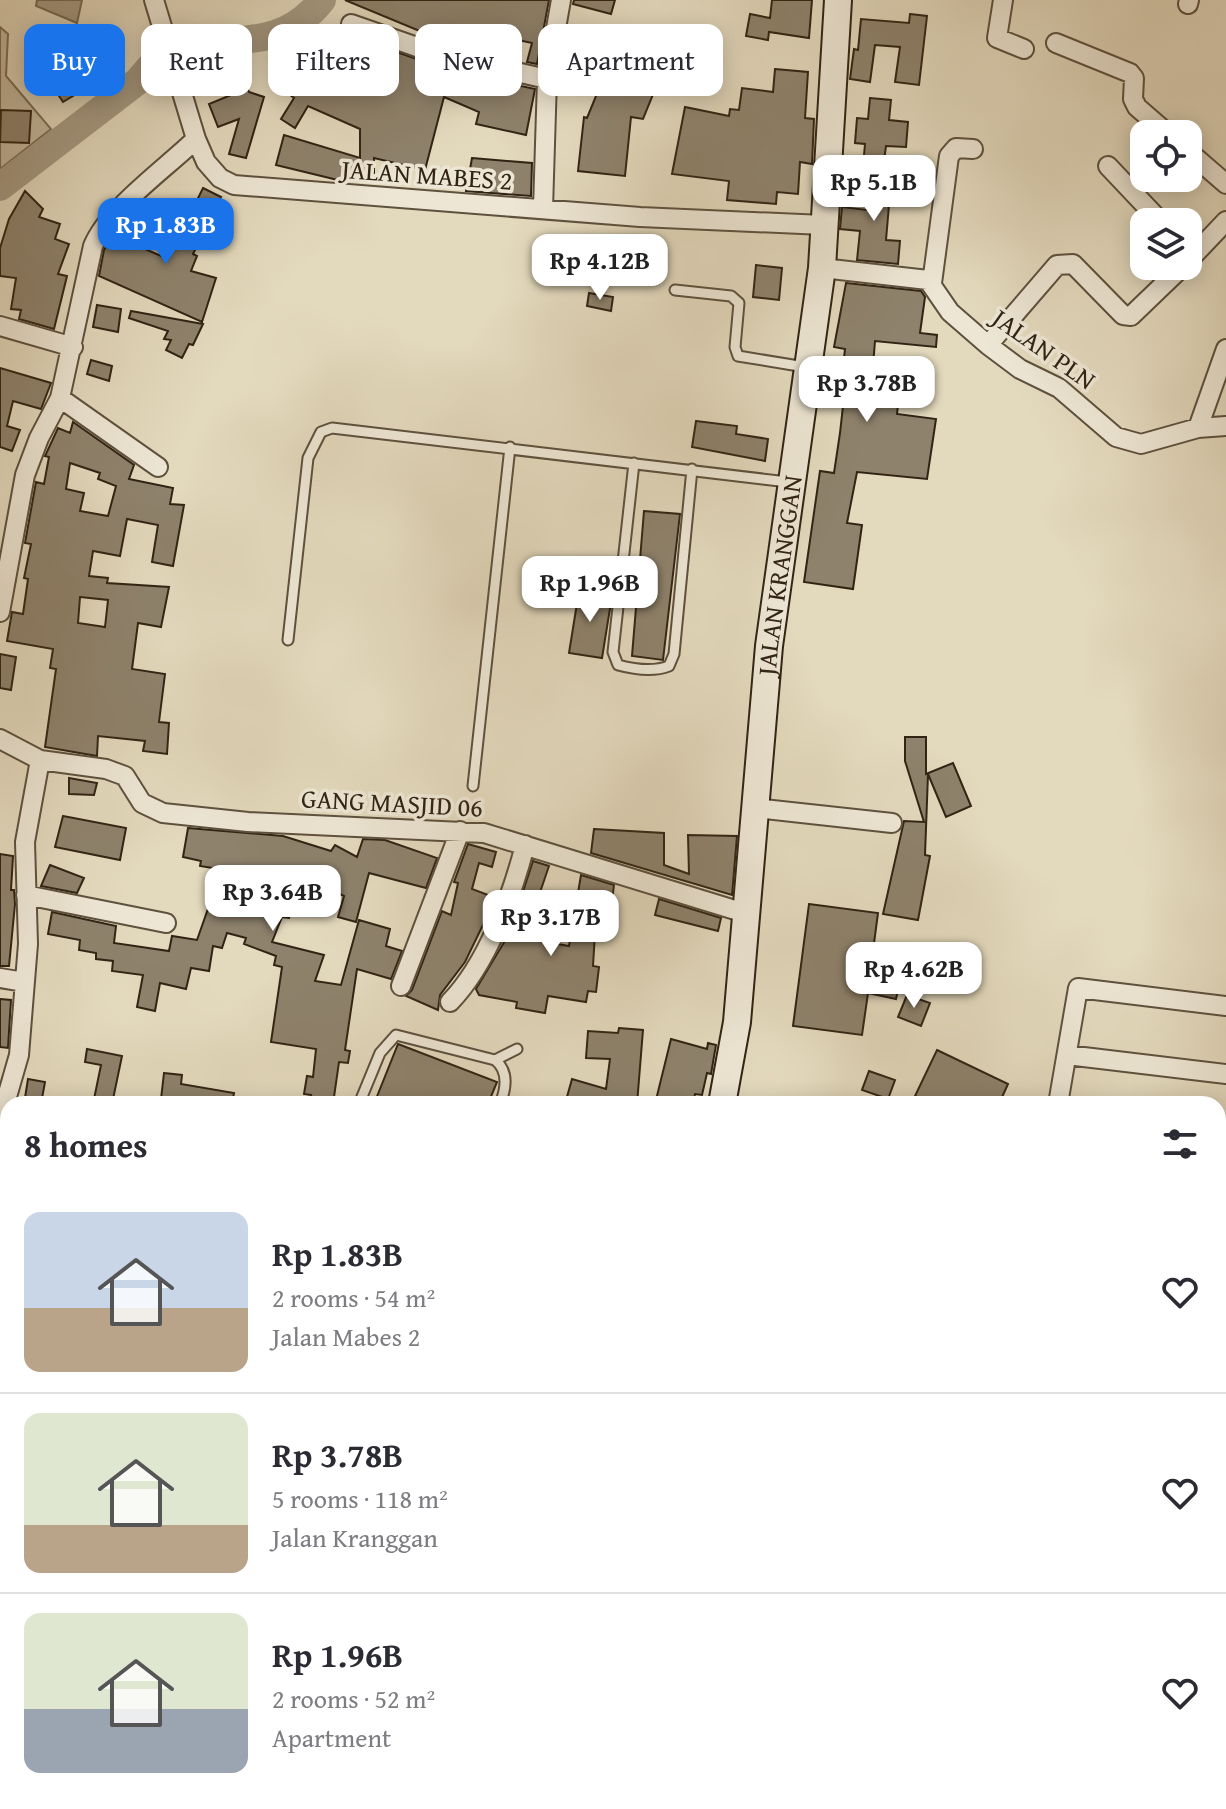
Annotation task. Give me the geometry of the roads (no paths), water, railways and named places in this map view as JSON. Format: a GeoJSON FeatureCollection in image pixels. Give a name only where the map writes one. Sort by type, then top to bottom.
{"type":"FeatureCollection","features":[{"type":"Feature","properties":{"kind":"main road","name":"JALAN KRANGGAN"},"geometry":{"type":"LineString","coordinates":[[724,1096],[735,1042],[748,914],[769,646],[822,268],[838,0]]}},
{"type":"Feature","properties":{"kind":"street","name":"JALAN MABES 2"},"geometry":{"type":"LineString","coordinates":[[154,0],[196,139],[206,162],[220,178],[234,185],[543,209],[824,225]]}},
{"type":"Feature","properties":{"kind":"street"},"geometry":{"type":"LineString","coordinates":[[557,24],[561,0]]}},
{"type":"Feature","properties":{"kind":"street"},"geometry":{"type":"LineString","coordinates":[[1003,0],[997,38],[1024,49]]}},
{"type":"Feature","properties":{"kind":"street"},"geometry":{"type":"LineString","coordinates":[[399,41],[437,54],[538,77]]}},
{"type":"Feature","properties":{"kind":"street"},"geometry":{"type":"LineString","coordinates":[[1056,43],[1130,73],[1134,78],[1133,99],[1152,120]]}},
{"type":"Feature","properties":{"kind":"street"},"geometry":{"type":"LineString","coordinates":[[543,209],[546,96]]}},
{"type":"Feature","properties":{"kind":"street"},"geometry":{"type":"LineString","coordinates":[[0,612],[25,475],[39,438],[60,398],[97,235],[196,139]]}},
{"type":"Feature","properties":{"kind":"street"},"geometry":{"type":"LineString","coordinates":[[822,268],[932,283],[949,156],[956,148],[973,149]]}},
{"type":"Feature","properties":{"kind":"street"},"geometry":{"type":"LineString","coordinates":[[1202,163],[1226,184]]}},
{"type":"Feature","properties":{"kind":"street"},"geometry":{"type":"LineString","coordinates":[[1108,166],[1148,208]]}},
{"type":"Feature","properties":{"kind":"street"},"geometry":{"type":"LineString","coordinates":[[1202,244],[1226,221]]}},
{"type":"Feature","properties":{"kind":"street"},"geometry":{"type":"LineString","coordinates":[[988,345],[1057,265],[1073,264],[1123,315],[1131,316],[1166,280]]}},
{"type":"Feature","properties":{"kind":"street","name":"JALAN PLN"},"geometry":{"type":"LineString","coordinates":[[932,283],[950,312],[988,345],[1020,369],[1059,388],[1116,437],[1141,444],[1198,428],[1226,426]]}},
{"type":"Feature","properties":{"kind":"street"},"geometry":{"type":"LineString","coordinates":[[0,326],[73,347]]}},
{"type":"Feature","properties":{"kind":"street"},"geometry":{"type":"LineString","coordinates":[[1198,428],[1226,349]]}},
{"type":"Feature","properties":{"kind":"street"},"geometry":{"type":"LineString","coordinates":[[60,398],[158,467]]}},
{"type":"Feature","properties":{"kind":"street","name":"GANG MASJID 06"},"geometry":{"type":"LineString","coordinates":[[0,739],[40,760],[115,772],[130,781],[142,803],[163,813],[248,822],[460,831],[497,836],[748,914]]}},
{"type":"Feature","properties":{"kind":"street"},"geometry":{"type":"LineString","coordinates":[[7,1096],[19,1055],[28,944],[25,842],[40,760]]}},
{"type":"Feature","properties":{"kind":"street"},"geometry":{"type":"LineString","coordinates":[[755,808],[892,823]]}},
{"type":"Feature","properties":{"kind":"street"},"geometry":{"type":"LineString","coordinates":[[401,986],[460,831]]}},
{"type":"Feature","properties":{"kind":"street"},"geometry":{"type":"LineString","coordinates":[[450,1002],[467,984],[510,901],[525,845]]}},
{"type":"Feature","properties":{"kind":"street"},"geometry":{"type":"LineString","coordinates":[[26,895],[166,923]]}},
{"type":"Feature","properties":{"kind":"street"},"geometry":{"type":"LineString","coordinates":[[0,978],[24,982]]}},
{"type":"Feature","properties":{"kind":"street"},"geometry":{"type":"LineString","coordinates":[[1059,1096],[1078,988],[1226,1006]]}},
{"type":"Feature","properties":{"kind":"street"},"geometry":{"type":"LineString","coordinates":[[0,1051],[19,1055]]}},
{"type":"Feature","properties":{"kind":"street"},"geometry":{"type":"LineString","coordinates":[[1067,1055],[1226,1074]]}},
{"type":"Feature","properties":{"kind":"lane"},"geometry":{"type":"LineString","coordinates":[[675,290],[731,296],[739,303],[735,347],[738,356],[808,367]]}},
{"type":"Feature","properties":{"kind":"lane"},"geometry":{"type":"LineString","coordinates":[[288,640],[308,458],[321,432],[332,428],[792,482]]}},
{"type":"Feature","properties":{"kind":"lane"},"geometry":{"type":"LineString","coordinates":[[473,786],[510,447]]}},
{"type":"Feature","properties":{"kind":"lane"},"geometry":{"type":"LineString","coordinates":[[634,463],[613,652],[618,665],[629,668],[662,669],[669,666],[674,654],[692,469]]}},
{"type":"Feature","properties":{"kind":"lane"},"geometry":{"type":"LineString","coordinates":[[362,1096],[380,1053],[396,1035],[495,1060],[517,1049]]}},
{"type":"Feature","properties":{"kind":"lane"},"geometry":{"type":"LineString","coordinates":[[495,1060],[504,1074],[501,1096]]}},
{"type":"Feature","properties":{"kind":"waterway"},"geometry":{"type":"LineString","coordinates":[[252,39],[292,27],[322,0]]}},
{"type":"Feature","properties":{"kind":"waterway"},"geometry":{"type":"LineString","coordinates":[[0,187],[141,78]]}}]}
